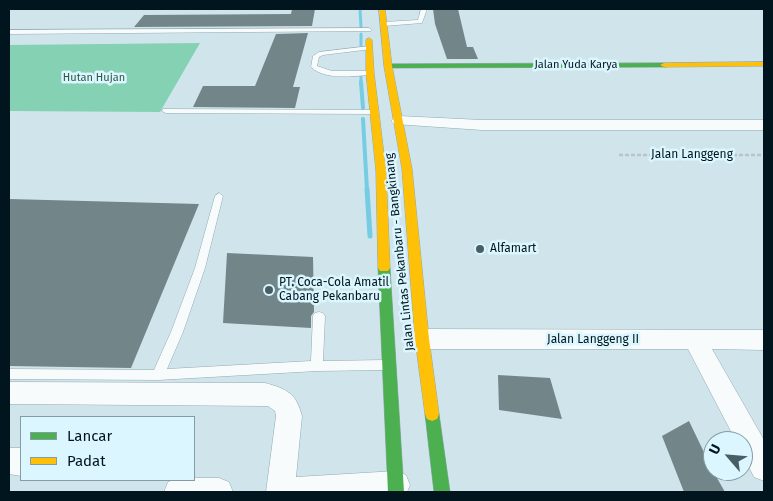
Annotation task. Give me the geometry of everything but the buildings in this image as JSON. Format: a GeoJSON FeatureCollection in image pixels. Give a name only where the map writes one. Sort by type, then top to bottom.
{"type":"FeatureCollection","features":[{"type":"Feature","properties":{"kind":"main road","name":"Jalan Lintas Pekanbaru - Bangkinang"},"geometry":{"type":"LineString","coordinates":[[382,9],[388,66],[399,121],[394,170],[389,366],[396,489]]}},
{"type":"Feature","properties":{"kind":"main road","name":"Jalan Lintas Pekanbaru - Bangkinang"},"geometry":{"type":"LineString","coordinates":[[369,25],[370,73],[376,112],[394,170],[422,339],[442,492]]}},
{"type":"Feature","properties":{"kind":"main road","name":"Jalan Yuda Karya"},"geometry":{"type":"LineString","coordinates":[[388,66],[764,64]]}},
{"type":"Feature","properties":{"kind":"street"},"geometry":{"type":"LineString","coordinates":[[399,121],[501,125],[764,125]]}},
{"type":"Feature","properties":{"kind":"street","name":"Jalan Langgeng II"},"geometry":{"type":"LineString","coordinates":[[422,339],[764,340]]}},
{"type":"Feature","properties":{"kind":"street"},"geometry":{"type":"LineString","coordinates":[[695,340],[764,467]]}},
{"type":"Feature","properties":{"kind":"street"},"geometry":{"type":"LineString","coordinates":[[9,392],[265,394],[278,398],[287,404],[289,416],[280,492]]}},
{"type":"Feature","properties":{"kind":"street"},"geometry":{"type":"LineString","coordinates":[[171,481],[171,489],[178,492],[219,492]]}},
{"type":"Feature","properties":{"kind":"street"},"geometry":{"type":"LineString","coordinates":[[285,492],[396,489]]}},
{"type":"Feature","properties":{"kind":"lane"},"geometry":{"type":"LineString","coordinates":[[384,24],[420,22],[424,9]]}},
{"type":"Feature","properties":{"kind":"lane"},"geometry":{"type":"LineString","coordinates":[[9,32],[119,30],[290,32],[369,25]]}},
{"type":"Feature","properties":{"kind":"lane"},"geometry":{"type":"LineString","coordinates":[[370,48],[321,53],[316,56],[314,67],[319,71],[327,73],[370,73]]}},
{"type":"Feature","properties":{"kind":"lane"},"geometry":{"type":"LineString","coordinates":[[166,112],[376,112]]}},
{"type":"Feature","properties":{"kind":"lane"},"geometry":{"type":"LineString","coordinates":[[158,375],[200,268],[219,196]]}},
{"type":"Feature","properties":{"kind":"lane"},"geometry":{"type":"LineString","coordinates":[[317,366],[319,316]]}},
{"type":"Feature","properties":{"kind":"lane"},"geometry":{"type":"LineString","coordinates":[[9,374],[158,375],[317,366],[389,366]]}},
{"type":"Feature","properties":{"kind":"path","name":"Jalan Langgeng"},"geometry":{"type":"LineString","coordinates":[[619,155],[764,155]]}},
{"type":"Feature","properties":{"kind":"green space","name":"Hutan Hujan"},"geometry":{"type":"Polygon","coordinates":[[[200,43],[160,112],[9,111],[9,45],[200,43]]]}},
{"type":"Feature","properties":{"kind":"waterway"},"geometry":{"type":"LineString","coordinates":[[360,9],[361,27]]}},
{"type":"Feature","properties":{"kind":"waterway"},"geometry":{"type":"LineString","coordinates":[[361,34],[361,45]]}},
{"type":"Feature","properties":{"kind":"waterway"},"geometry":{"type":"LineString","coordinates":[[361,76],[361,82]]}},
{"type":"Feature","properties":{"kind":"waterway"},"geometry":{"type":"LineString","coordinates":[[361,82],[363,108]]}},
{"type":"Feature","properties":{"kind":"waterway"},"geometry":{"type":"LineString","coordinates":[[363,119],[367,190]]}},
{"type":"Feature","properties":{"kind":"waterway"},"geometry":{"type":"LineString","coordinates":[[367,189],[370,236]]}},
{"type":"Feature","properties":{"kind":"traffic: fast"},"geometry":{"type":"LineString","coordinates":[[388,66],[664,65]]}},
{"type":"Feature","properties":{"kind":"traffic: fast"},"geometry":{"type":"LineString","coordinates":[[384,268],[396,492]]}},
{"type":"Feature","properties":{"kind":"traffic: fast"},"geometry":{"type":"LineString","coordinates":[[432,414],[442,492]]}},
{"type":"Feature","properties":{"kind":"traffic: slow"},"geometry":{"type":"LineString","coordinates":[[382,9],[388,66],[407,169],[422,339],[432,414]]}},
{"type":"Feature","properties":{"kind":"traffic: slow"},"geometry":{"type":"LineString","coordinates":[[369,40],[370,73],[381,171],[384,268]]}},
{"type":"Feature","properties":{"kind":"traffic: slow"},"geometry":{"type":"LineString","coordinates":[[664,65],[764,64]]}},
{"type":"Feature","properties":{"kind":"place","name":"Alfamart"},"geometry":{"type":"Point","coordinates":[480,249]}},
{"type":"Feature","properties":{"kind":"place","name":"PT. Coca-Cola Amatil Cabang Pekanbaru"},"geometry":{"type":"Point","coordinates":[269,290]}}]}
